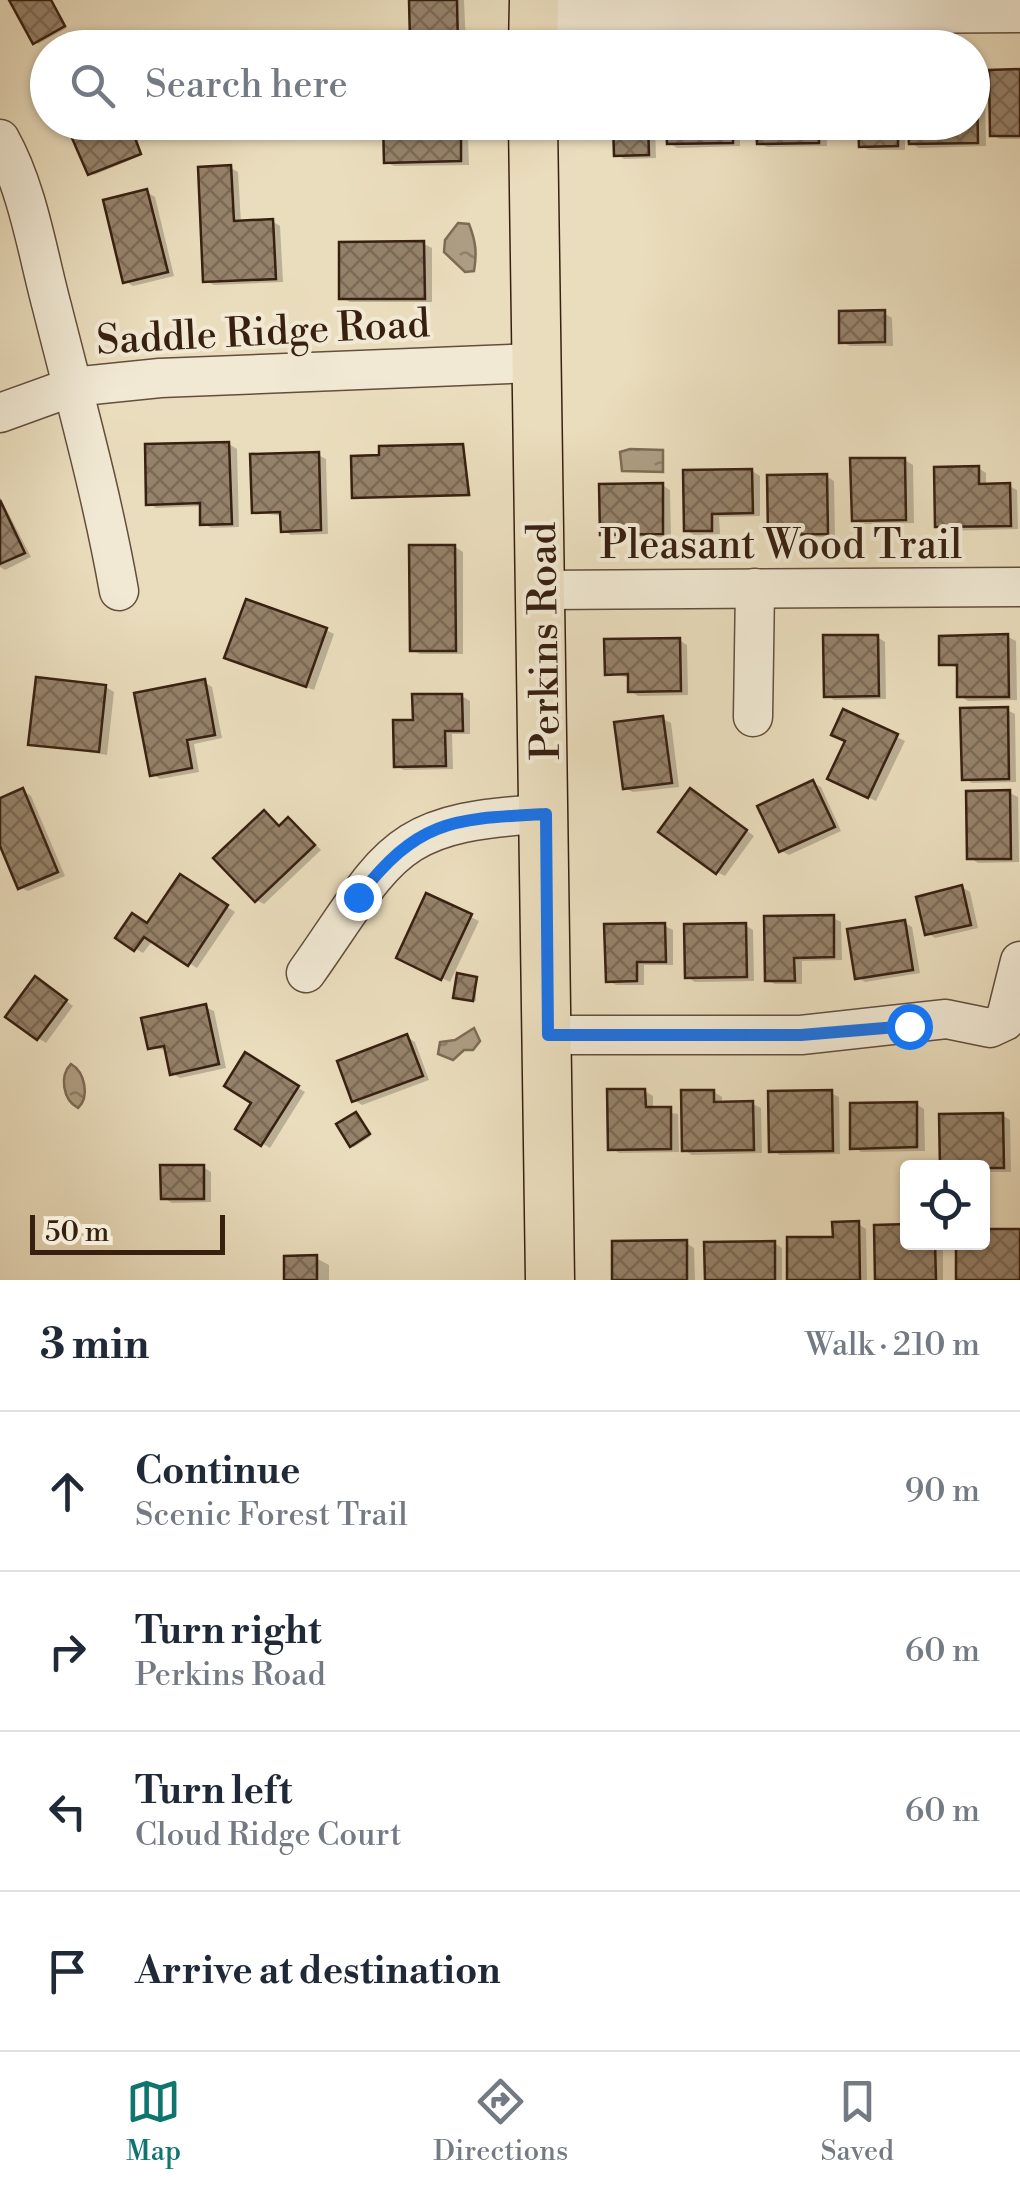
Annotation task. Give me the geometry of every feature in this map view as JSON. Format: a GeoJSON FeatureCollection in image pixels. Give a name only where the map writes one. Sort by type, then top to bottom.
{"type":"FeatureCollection","features":[{"type":"Feature","properties":{"kind":"main road","name":"Perkins Road"},"geometry":{"type":"LineString","coordinates":[[534,140],[550,1280]]}},
{"type":"Feature","properties":{"kind":"street"},"geometry":{"type":"LineString","coordinates":[[533,21],[1020,13]]}},
{"type":"Feature","properties":{"kind":"street"},"geometry":{"type":"LineString","coordinates":[[0,138],[13,162],[103,501],[119,591]]}},
{"type":"Feature","properties":{"kind":"street","name":"Saddle Ridge Road"},"geometry":{"type":"LineString","coordinates":[[0,414],[72,387],[260,371],[536,363]]}},
{"type":"Feature","properties":{"kind":"street","name":"Pleasant Wood Trail"},"geometry":{"type":"LineString","coordinates":[[542,590],[1020,587]]}},
{"type":"Feature","properties":{"kind":"street"},"geometry":{"type":"LineString","coordinates":[[753,717],[756,588]]}},
{"type":"Feature","properties":{"kind":"street"},"geometry":{"type":"LineString","coordinates":[[306,972],[368,884],[408,842],[460,822],[546,814]]}},
{"type":"Feature","properties":{"kind":"street"},"geometry":{"type":"LineString","coordinates":[[548,1035],[801,1035],[946,1019],[990,1028],[1005,1021],[1020,961]]}},
{"type":"Feature","properties":{"kind":"water"},"geometry":{"type":"Polygon","coordinates":[[[458,223],[469,224],[471,230],[474,271],[465,272],[444,252],[445,240],[458,223]]]}},
{"type":"Feature","properties":{"kind":"water"},"geometry":{"type":"Polygon","coordinates":[[[663,450],[663,472],[622,471],[620,452],[663,450]]]}},
{"type":"Feature","properties":{"kind":"water"},"geometry":{"type":"Polygon","coordinates":[[[474,1028],[480,1041],[473,1050],[464,1050],[453,1060],[438,1054],[440,1042],[455,1040],[474,1028]]]}},
{"type":"Feature","properties":{"kind":"water"},"geometry":{"type":"Polygon","coordinates":[[[71,1064],[84,1085],[84,1098],[78,1108],[64,1087],[71,1064]]]}},
{"type":"Feature","properties":{"kind":"building"},"geometry":{"type":"Polygon","coordinates":[[[9,0],[51,0],[65,26],[58,30],[30,30],[30,38],[9,0]]]}},
{"type":"Feature","properties":{"kind":"building"},"geometry":{"type":"Polygon","coordinates":[[[409,0],[457,0],[458,30],[410,30],[409,0]]]}},
{"type":"Feature","properties":{"kind":"building"},"geometry":{"type":"Polygon","coordinates":[[[1020,69],[1020,136],[990,136],[990,70],[1020,69]]]}},
{"type":"Feature","properties":{"kind":"building"},"geometry":{"type":"Polygon","coordinates":[[[73,140],[136,140],[141,154],[88,175],[73,140]]]}},
{"type":"Feature","properties":{"kind":"building"},"geometry":{"type":"Polygon","coordinates":[[[383,140],[461,140],[461,161],[384,163],[383,140]]]}},
{"type":"Feature","properties":{"kind":"building"},"geometry":{"type":"Polygon","coordinates":[[[614,140],[649,140],[649,155],[614,156],[614,140]]]}},
{"type":"Feature","properties":{"kind":"building"},"geometry":{"type":"Polygon","coordinates":[[[667,140],[733,140],[733,143],[667,144],[667,140]]]}},
{"type":"Feature","properties":{"kind":"building"},"geometry":{"type":"Polygon","coordinates":[[[757,140],[819,140],[819,143],[757,144],[757,140]]]}},
{"type":"Feature","properties":{"kind":"building"},"geometry":{"type":"Polygon","coordinates":[[[859,140],[898,140],[898,146],[859,147],[859,140]]]}},
{"type":"Feature","properties":{"kind":"building"},"geometry":{"type":"Polygon","coordinates":[[[909,140],[978,140],[978,143],[909,144],[909,140]]]}},
{"type":"Feature","properties":{"kind":"building"},"geometry":{"type":"Polygon","coordinates":[[[231,165],[234,221],[273,219],[276,279],[203,282],[198,167],[231,165]]]}},
{"type":"Feature","properties":{"kind":"building"},"geometry":{"type":"Polygon","coordinates":[[[147,189],[168,272],[123,283],[103,200],[147,189]]]}},
{"type":"Feature","properties":{"kind":"building"},"geometry":{"type":"Polygon","coordinates":[[[424,241],[425,299],[339,299],[339,242],[424,241]]]}},
{"type":"Feature","properties":{"kind":"building"},"geometry":{"type":"Polygon","coordinates":[[[885,310],[885,342],[839,343],[839,311],[885,310]]]}},
{"type":"Feature","properties":{"kind":"building"},"geometry":{"type":"Polygon","coordinates":[[[229,442],[232,524],[200,525],[200,503],[146,505],[145,444],[229,442]]]}},
{"type":"Feature","properties":{"kind":"building"},"geometry":{"type":"Polygon","coordinates":[[[463,444],[469,495],[352,498],[351,456],[379,455],[379,446],[463,444]]]}},
{"type":"Feature","properties":{"kind":"building"},"geometry":{"type":"Polygon","coordinates":[[[319,452],[321,530],[281,532],[280,512],[252,513],[250,454],[319,452]]]}},
{"type":"Feature","properties":{"kind":"building"},"geometry":{"type":"Polygon","coordinates":[[[850,458],[905,458],[906,520],[852,521],[850,458]]]}},
{"type":"Feature","properties":{"kind":"building"},"geometry":{"type":"Polygon","coordinates":[[[979,466],[979,484],[1010,483],[1011,526],[935,527],[934,467],[979,466]]]}},
{"type":"Feature","properties":{"kind":"building"},"geometry":{"type":"Polygon","coordinates":[[[752,469],[753,513],[712,514],[712,531],[684,531],[683,470],[752,469]]]}},
{"type":"Feature","properties":{"kind":"building"},"geometry":{"type":"Polygon","coordinates":[[[827,474],[828,534],[768,535],[767,475],[827,474]]]}},
{"type":"Feature","properties":{"kind":"building"},"geometry":{"type":"Polygon","coordinates":[[[663,483],[663,534],[600,535],[599,484],[663,483]]]}},
{"type":"Feature","properties":{"kind":"building"},"geometry":{"type":"Polygon","coordinates":[[[0,500],[25,553],[0,564],[0,500]]]}},
{"type":"Feature","properties":{"kind":"building"},"geometry":{"type":"Polygon","coordinates":[[[409,545],[455,545],[456,651],[410,651],[409,545]]]}},
{"type":"Feature","properties":{"kind":"building"},"geometry":{"type":"Polygon","coordinates":[[[246,599],[327,628],[306,687],[224,658],[246,599]]]}},
{"type":"Feature","properties":{"kind":"building"},"geometry":{"type":"Polygon","coordinates":[[[1008,634],[1009,697],[957,697],[957,665],[939,665],[939,636],[1008,634]]]}},
{"type":"Feature","properties":{"kind":"building"},"geometry":{"type":"Polygon","coordinates":[[[823,635],[878,635],[879,696],[824,697],[823,635]]]}},
{"type":"Feature","properties":{"kind":"building"},"geometry":{"type":"Polygon","coordinates":[[[680,638],[681,691],[628,692],[628,674],[605,675],[604,639],[680,638]]]}},
{"type":"Feature","properties":{"kind":"building"},"geometry":{"type":"Polygon","coordinates":[[[36,677],[106,685],[99,752],[28,745],[36,677]]]}},
{"type":"Feature","properties":{"kind":"building"},"geometry":{"type":"Polygon","coordinates":[[[205,679],[215,735],[187,740],[192,768],[150,776],[134,693],[205,679]]]}},
{"type":"Feature","properties":{"kind":"building"},"geometry":{"type":"Polygon","coordinates":[[[412,694],[462,694],[463,731],[445,731],[446,766],[394,767],[393,720],[413,720],[412,694]]]}},
{"type":"Feature","properties":{"kind":"building"},"geometry":{"type":"Polygon","coordinates":[[[1008,707],[1009,779],[962,780],[960,708],[1008,707]]]}},
{"type":"Feature","properties":{"kind":"building"},"geometry":{"type":"Polygon","coordinates":[[[843,709],[898,734],[868,798],[827,779],[845,741],[831,735],[843,709]]]}},
{"type":"Feature","properties":{"kind":"building"},"geometry":{"type":"Polygon","coordinates":[[[663,716],[672,783],[623,789],[614,722],[663,716]]]}},
{"type":"Feature","properties":{"kind":"building"},"geometry":{"type":"Polygon","coordinates":[[[813,780],[835,827],[779,852],[757,806],[813,780]]]}},
{"type":"Feature","properties":{"kind":"building"},"geometry":{"type":"Polygon","coordinates":[[[23,788],[58,872],[18,889],[0,846],[0,798],[23,788]]]}},
{"type":"Feature","properties":{"kind":"building"},"geometry":{"type":"Polygon","coordinates":[[[690,788],[747,830],[716,874],[658,832],[690,788]]]}},
{"type":"Feature","properties":{"kind":"building"},"geometry":{"type":"Polygon","coordinates":[[[1010,790],[1011,859],[967,859],[966,791],[1010,790]]]}},
{"type":"Feature","properties":{"kind":"building"},"geometry":{"type":"Polygon","coordinates":[[[264,810],[279,826],[288,817],[315,845],[255,902],[213,858],[264,810]]]}},
{"type":"Feature","properties":{"kind":"building"},"geometry":{"type":"Polygon","coordinates":[[[180,874],[228,905],[188,966],[144,937],[134,951],[115,938],[132,913],[147,923],[180,874]]]}},
{"type":"Feature","properties":{"kind":"building"},"geometry":{"type":"Polygon","coordinates":[[[962,885],[971,925],[925,935],[916,897],[962,885]]]}},
{"type":"Feature","properties":{"kind":"building"},"geometry":{"type":"Polygon","coordinates":[[[426,893],[472,914],[441,980],[396,958],[426,893]]]}},
{"type":"Feature","properties":{"kind":"building"},"geometry":{"type":"Polygon","coordinates":[[[834,915],[834,957],[794,958],[795,981],[765,981],[764,916],[834,915]]]}},
{"type":"Feature","properties":{"kind":"building"},"geometry":{"type":"Polygon","coordinates":[[[905,920],[913,970],[855,979],[847,929],[905,920]]]}},
{"type":"Feature","properties":{"kind":"building"},"geometry":{"type":"Polygon","coordinates":[[[665,923],[666,962],[637,962],[637,981],[606,982],[604,924],[665,923]]]}},
{"type":"Feature","properties":{"kind":"building"},"geometry":{"type":"Polygon","coordinates":[[[746,923],[747,977],[685,978],[684,924],[746,923]]]}},
{"type":"Feature","properties":{"kind":"building"},"geometry":{"type":"Polygon","coordinates":[[[457,973],[477,977],[473,1001],[453,998],[457,973]]]}},
{"type":"Feature","properties":{"kind":"building"},"geometry":{"type":"Polygon","coordinates":[[[35,976],[67,1000],[37,1040],[5,1017],[35,976]]]}},
{"type":"Feature","properties":{"kind":"building"},"geometry":{"type":"Polygon","coordinates":[[[206,1004],[219,1064],[170,1075],[164,1046],[148,1049],[141,1018],[206,1004]]]}},
{"type":"Feature","properties":{"kind":"building"},"geometry":{"type":"Polygon","coordinates":[[[407,1034],[423,1076],[352,1102],[337,1061],[407,1034]]]}},
{"type":"Feature","properties":{"kind":"building"},"geometry":{"type":"Polygon","coordinates":[[[245,1052],[299,1086],[261,1146],[235,1129],[251,1103],[224,1086],[245,1052]]]}},
{"type":"Feature","properties":{"kind":"building"},"geometry":{"type":"Polygon","coordinates":[[[607,1089],[645,1089],[646,1107],[671,1107],[671,1149],[608,1150],[607,1089]]]}},
{"type":"Feature","properties":{"kind":"building"},"geometry":{"type":"Polygon","coordinates":[[[681,1090],[714,1090],[714,1102],[753,1101],[754,1150],[682,1151],[681,1090]]]}},
{"type":"Feature","properties":{"kind":"building"},"geometry":{"type":"Polygon","coordinates":[[[832,1090],[833,1151],[769,1152],[768,1091],[832,1090]]]}},
{"type":"Feature","properties":{"kind":"building"},"geometry":{"type":"Polygon","coordinates":[[[917,1102],[917,1147],[850,1149],[850,1103],[917,1102]]]}},
{"type":"Feature","properties":{"kind":"building"},"geometry":{"type":"Polygon","coordinates":[[[356,1112],[370,1134],[350,1147],[336,1124],[356,1112]]]}},
{"type":"Feature","properties":{"kind":"building"},"geometry":{"type":"Polygon","coordinates":[[[1003,1113],[1004,1168],[990,1168],[990,1160],[940,1160],[939,1114],[1003,1113]]]}},
{"type":"Feature","properties":{"kind":"building"},"geometry":{"type":"Polygon","coordinates":[[[160,1165],[204,1165],[204,1199],[161,1199],[160,1165]]]}},
{"type":"Feature","properties":{"kind":"building"},"geometry":{"type":"Polygon","coordinates":[[[859,1221],[860,1280],[787,1280],[787,1237],[833,1237],[832,1222],[859,1221]]]}},
{"type":"Feature","properties":{"kind":"building"},"geometry":{"type":"Polygon","coordinates":[[[900,1224],[900,1250],[935,1250],[936,1280],[875,1280],[874,1225],[900,1224]]]}},
{"type":"Feature","properties":{"kind":"building"},"geometry":{"type":"Polygon","coordinates":[[[990,1229],[1020,1229],[1020,1280],[956,1280],[956,1250],[990,1250],[990,1229]]]}},
{"type":"Feature","properties":{"kind":"building"},"geometry":{"type":"Polygon","coordinates":[[[687,1240],[687,1280],[612,1280],[612,1241],[687,1240]]]}},
{"type":"Feature","properties":{"kind":"building"},"geometry":{"type":"Polygon","coordinates":[[[775,1241],[775,1280],[705,1280],[704,1242],[775,1241]]]}},
{"type":"Feature","properties":{"kind":"building"},"geometry":{"type":"Polygon","coordinates":[[[317,1255],[317,1280],[284,1280],[284,1256],[317,1255]]]}},
{"type":"Feature","properties":{"kind":"route"},"geometry":{"type":"LineString","coordinates":[[358,897],[400,848],[430,830],[476,819],[546,814],[548,1035],[801,1035],[909,1026]]}}]}
